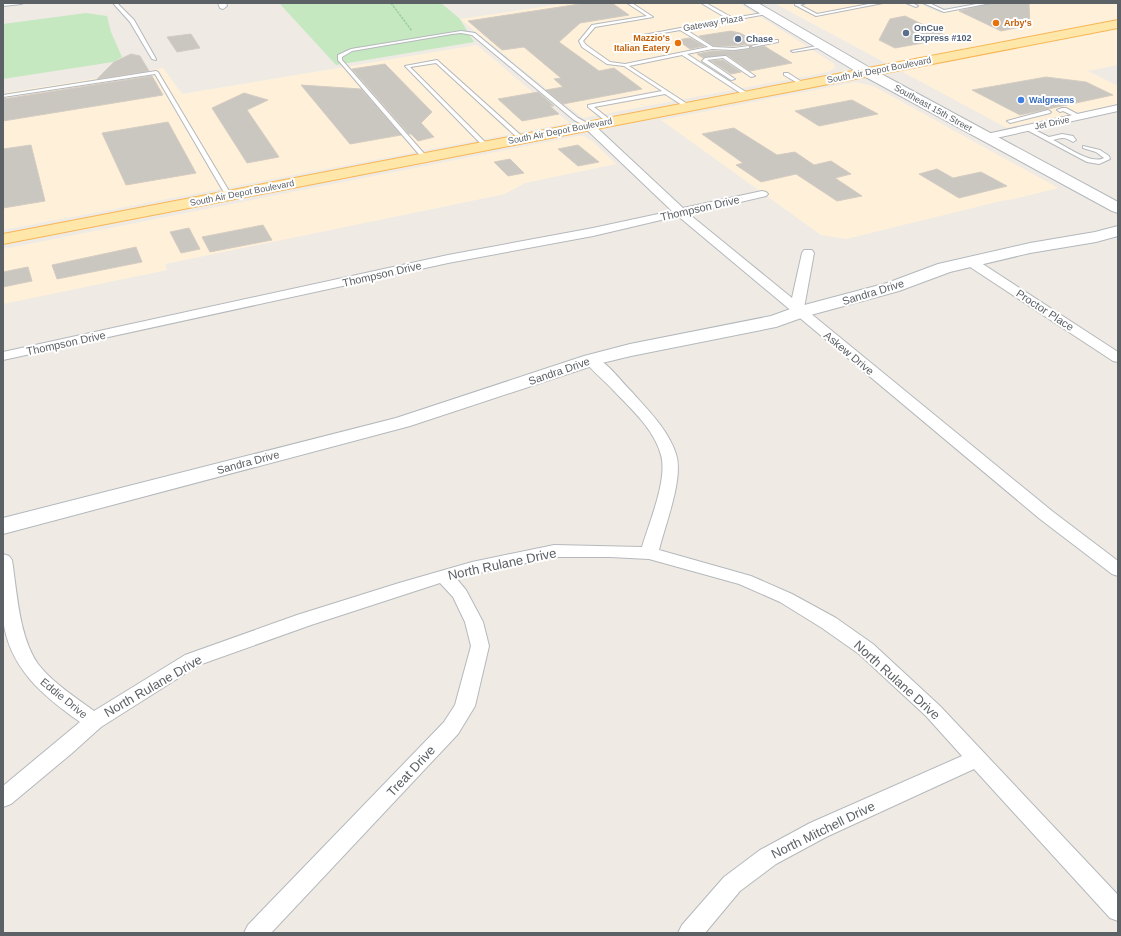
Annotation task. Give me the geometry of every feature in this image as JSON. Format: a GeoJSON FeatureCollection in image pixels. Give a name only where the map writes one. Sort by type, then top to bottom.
{"type":"FeatureCollection","features":[{"type":"Feature","properties":{"kind":"main road","name":"South Air Depot Boulevard"},"geometry":{"type":"LineString","coordinates":[[3,239],[1118,24]]}},
{"type":"Feature","properties":{"kind":"street","name":"Southeast 15th Street"},"geometry":{"type":"LineString","coordinates":[[750,3],[867,72],[1118,208]]}},
{"type":"Feature","properties":{"kind":"street","name":"Jet Drive"},"geometry":{"type":"LineString","coordinates":[[987,137],[1118,108]]}},
{"type":"Feature","properties":{"kind":"street","name":"Askew Drive"},"geometry":{"type":"LineString","coordinates":[[589,126],[680,212],[1046,515],[1118,570]]}},
{"type":"Feature","properties":{"kind":"street","name":"Thompson Drive"},"geometry":{"type":"LineString","coordinates":[[3,356],[448,259],[593,232],[762,194]]}},
{"type":"Feature","properties":{"kind":"street","name":"Sandra Drive"},"geometry":{"type":"LineString","coordinates":[[3,526],[403,422],[591,360],[630,350],[776,321],[799,311],[893,287],[944,268],[1030,248],[1096,237],[1118,231]]}},
{"type":"Feature","properties":{"kind":"street"},"geometry":{"type":"LineString","coordinates":[[799,311],[808,253]]}},
{"type":"Feature","properties":{"kind":"street","name":"Proctor Place"},"geometry":{"type":"LineString","coordinates":[[971,262],[1118,358]]}},
{"type":"Feature","properties":{"kind":"street"},"geometry":{"type":"LineString","coordinates":[[591,360],[607,374],[646,417],[660,436],[669,455],[670,480],[649,553]]}},
{"type":"Feature","properties":{"kind":"street","name":"North Rulane Drive"},"geometry":{"type":"LineString","coordinates":[[3,798],[64,748],[94,721],[192,660],[304,620],[405,587],[445,577],[472,568],[554,552],[610,551],[649,553],[745,580],[786,598],[829,623],[866,649],[933,711],[1118,911]]}},
{"type":"Feature","properties":{"kind":"street","name":"Eddie Drive"},"geometry":{"type":"LineString","coordinates":[[3,560],[17,640],[25,659],[40,680],[94,721]]}},
{"type":"Feature","properties":{"kind":"street","name":"Treat Drive"},"geometry":{"type":"LineString","coordinates":[[256,933],[451,728],[465,706],[480,646],[474,622],[460,594],[445,577]]}},
{"type":"Feature","properties":{"kind":"street","name":"North Mitchell Drive"},"geometry":{"type":"LineString","coordinates":[[690,933],[732,884],[768,857],[818,830],[977,758]]}},
{"type":"Feature","properties":{"kind":"lane"},"geometry":{"type":"LineString","coordinates":[[3,5],[21,3]]}},
{"type":"Feature","properties":{"kind":"lane"},"geometry":{"type":"LineString","coordinates":[[115,3],[132,21],[154,60]]}},
{"type":"Feature","properties":{"kind":"lane"},"geometry":{"type":"LineString","coordinates":[[629,3],[651,17],[594,26],[581,41],[584,46],[609,63],[625,65],[712,48],[734,49],[747,47]]}},
{"type":"Feature","properties":{"kind":"lane"},"geometry":{"type":"LineString","coordinates":[[703,3],[732,20]]}},
{"type":"Feature","properties":{"kind":"lane"},"geometry":{"type":"LineString","coordinates":[[804,3],[796,4],[816,15],[881,3]]}},
{"type":"Feature","properties":{"kind":"lane"},"geometry":{"type":"LineString","coordinates":[[908,3],[916,6]]}},
{"type":"Feature","properties":{"kind":"lane"},"geometry":{"type":"LineString","coordinates":[[925,3],[944,10],[989,3]]}},
{"type":"Feature","properties":{"kind":"lane","name":"Gateway Plaza"},"geometry":{"type":"LineString","coordinates":[[635,37],[767,13]]}},
{"type":"Feature","properties":{"kind":"lane"},"geometry":{"type":"LineString","coordinates":[[681,29],[712,48]]}},
{"type":"Feature","properties":{"kind":"lane"},"geometry":{"type":"LineString","coordinates":[[425,158],[340,60],[340,56],[351,50],[461,32],[473,34],[576,120],[589,126]]}},
{"type":"Feature","properties":{"kind":"lane"},"geometry":{"type":"LineString","coordinates":[[753,46],[776,41]]}},
{"type":"Feature","properties":{"kind":"lane"},"geometry":{"type":"LineString","coordinates":[[793,52],[822,46]]}},
{"type":"Feature","properties":{"kind":"lane"},"geometry":{"type":"LineString","coordinates":[[683,54],[747,95]]}},
{"type":"Feature","properties":{"kind":"lane"},"geometry":{"type":"LineString","coordinates":[[733,80],[704,61],[705,59],[724,56],[754,76]]}},
{"type":"Feature","properties":{"kind":"lane"},"geometry":{"type":"LineString","coordinates":[[486,146],[407,66],[437,61],[522,139]]}},
{"type":"Feature","properties":{"kind":"lane"},"geometry":{"type":"LineString","coordinates":[[625,65],[687,106]]}},
{"type":"Feature","properties":{"kind":"lane"},"geometry":{"type":"LineString","coordinates":[[3,96],[156,72],[229,196]]}},
{"type":"Feature","properties":{"kind":"lane"},"geometry":{"type":"LineString","coordinates":[[786,74],[803,84]]}},
{"type":"Feature","properties":{"kind":"lane"},"geometry":{"type":"LineString","coordinates":[[610,122],[590,106],[666,92]]}},
{"type":"Feature","properties":{"kind":"lane"},"geometry":{"type":"LineString","coordinates":[[1060,110],[1064,109],[1080,117]]}},
{"type":"Feature","properties":{"kind":"lane"},"geometry":{"type":"LineString","coordinates":[[1010,121],[1048,112]]}},
{"type":"Feature","properties":{"kind":"lane"},"geometry":{"type":"LineString","coordinates":[[1027,128],[1089,161],[1099,162],[1107,159],[1107,157],[1093,146]]}},
{"type":"Feature","properties":{"kind":"lane"},"geometry":{"type":"LineString","coordinates":[[1049,139],[1062,136],[1072,139],[1080,139]]}},
{"type":"Feature","properties":{"kind":"lane"},"geometry":{"type":"LineString","coordinates":[[1085,147],[1098,151]]}},
{"type":"Feature","properties":{"kind":"path"},"geometry":{"type":"LineString","coordinates":[[391,3],[412,29],[414,40]]}},
{"type":"Feature","properties":{"kind":"shaded area"},"geometry":{"type":"Polygon","coordinates":[[[569,3],[739,3],[834,64],[835,68],[828,72],[583,118],[460,19],[569,3]]]}},
{"type":"Feature","properties":{"kind":"shaded area"},"geometry":{"type":"Polygon","coordinates":[[[774,3],[918,3],[940,13],[1000,3],[1118,3],[1118,65],[1088,71],[1118,86],[1118,104],[1007,128],[774,3]]]}},
{"type":"Feature","properties":{"kind":"shaded area"},"geometry":{"type":"Polygon","coordinates":[[[477,45],[569,123],[3,230],[3,93],[163,68],[182,94],[477,45]]]}},
{"type":"Feature","properties":{"kind":"shaded area"},"geometry":{"type":"Polygon","coordinates":[[[856,82],[875,87],[1058,188],[846,239],[821,235],[661,120],[856,82]]]}},
{"type":"Feature","properties":{"kind":"shaded area"},"geometry":{"type":"Polygon","coordinates":[[[577,136],[584,136],[592,141],[616,164],[525,183],[505,194],[165,264],[167,270],[3,304],[3,249],[577,136]]]}},
{"type":"Feature","properties":{"kind":"green space"},"geometry":{"type":"Polygon","coordinates":[[[279,3],[441,3],[460,19],[474,42],[336,65],[279,3]]]}},
{"type":"Feature","properties":{"kind":"green space"},"geometry":{"type":"Polygon","coordinates":[[[86,13],[107,16],[111,32],[122,57],[113,62],[3,79],[3,24],[86,13]]]}},
{"type":"Feature","properties":{"kind":"building"},"geometry":{"type":"Polygon","coordinates":[[[586,3],[612,3],[629,15],[580,23],[559,42],[599,71],[614,68],[642,89],[563,104],[546,90],[563,87],[554,79],[561,78],[524,47],[502,50],[468,21],[586,3]]]}},
{"type":"Feature","properties":{"kind":"building"},"geometry":{"type":"Polygon","coordinates":[[[992,3],[1029,3],[1030,25],[1001,31],[959,11],[992,3]]]}},
{"type":"Feature","properties":{"kind":"building","name":"OnCue Express #102"},"geometry":{"type":"Polygon","coordinates":[[[905,16],[951,38],[895,48],[879,40],[890,19],[905,16]]]}},
{"type":"Feature","properties":{"kind":"building"},"geometry":{"type":"Polygon","coordinates":[[[731,31],[740,33],[758,43],[734,46],[713,46],[699,36],[731,31]]]}},
{"type":"Feature","properties":{"kind":"building"},"geometry":{"type":"Polygon","coordinates":[[[191,34],[200,48],[177,52],[167,37],[191,34]]]}},
{"type":"Feature","properties":{"kind":"building"},"geometry":{"type":"Polygon","coordinates":[[[690,38],[704,46],[690,49],[677,40],[690,38]]]}},
{"type":"Feature","properties":{"kind":"building"},"geometry":{"type":"Polygon","coordinates":[[[764,46],[792,63],[750,71],[727,55],[703,58],[697,54],[712,51],[734,51],[749,49],[750,47],[753,48],[764,46]]]}},
{"type":"Feature","properties":{"kind":"building"},"geometry":{"type":"Polygon","coordinates":[[[131,54],[140,56],[149,71],[97,79],[114,62],[131,54]]]}},
{"type":"Feature","properties":{"kind":"building"},"geometry":{"type":"Polygon","coordinates":[[[723,60],[741,72],[731,74],[711,61],[723,60]]]}},
{"type":"Feature","properties":{"kind":"building"},"geometry":{"type":"Polygon","coordinates":[[[385,64],[432,112],[421,123],[434,137],[418,141],[411,134],[409,134],[352,69],[385,64]]]}},
{"type":"Feature","properties":{"kind":"building"},"geometry":{"type":"Polygon","coordinates":[[[152,76],[163,95],[3,121],[3,99],[152,76]]]}},
{"type":"Feature","properties":{"kind":"building"},"geometry":{"type":"Polygon","coordinates":[[[1046,77],[1086,82],[1113,95],[1020,115],[972,90],[1046,77]]]}},
{"type":"Feature","properties":{"kind":"building"},"geometry":{"type":"Polygon","coordinates":[[[301,85],[361,89],[401,135],[350,144],[301,85]]]}},
{"type":"Feature","properties":{"kind":"building"},"geometry":{"type":"Polygon","coordinates":[[[538,92],[554,106],[550,106],[559,114],[522,121],[498,99],[538,92]]]}},
{"type":"Feature","properties":{"kind":"building"},"geometry":{"type":"Polygon","coordinates":[[[244,93],[268,100],[247,110],[279,157],[247,163],[212,108],[244,93]]]}},
{"type":"Feature","properties":{"kind":"building"},"geometry":{"type":"Polygon","coordinates":[[[852,100],[878,114],[819,126],[795,111],[852,100]]]}},
{"type":"Feature","properties":{"kind":"building"},"geometry":{"type":"Polygon","coordinates":[[[168,122],[196,173],[126,185],[102,133],[168,122]]]}},
{"type":"Feature","properties":{"kind":"building"},"geometry":{"type":"Polygon","coordinates":[[[734,128],[777,155],[795,152],[814,165],[831,161],[851,174],[835,178],[862,196],[837,201],[796,174],[761,182],[736,165],[743,163],[702,134],[734,128]]]}},
{"type":"Feature","properties":{"kind":"building"},"geometry":{"type":"Polygon","coordinates":[[[31,145],[45,201],[3,208],[3,149],[31,145]]]}},
{"type":"Feature","properties":{"kind":"building"},"geometry":{"type":"Polygon","coordinates":[[[578,145],[599,162],[578,166],[558,149],[578,145]]]}},
{"type":"Feature","properties":{"kind":"building"},"geometry":{"type":"Polygon","coordinates":[[[510,159],[524,173],[508,176],[494,162],[510,159]]]}},
{"type":"Feature","properties":{"kind":"building"},"geometry":{"type":"Polygon","coordinates":[[[937,169],[953,178],[981,172],[1007,186],[959,198],[919,174],[937,169]]]}},
{"type":"Feature","properties":{"kind":"building"},"geometry":{"type":"Polygon","coordinates":[[[263,225],[272,240],[210,252],[202,237],[263,225]]]}},
{"type":"Feature","properties":{"kind":"building"},"geometry":{"type":"Polygon","coordinates":[[[189,228],[200,249],[181,253],[170,232],[189,228]]]}},
{"type":"Feature","properties":{"kind":"building"},"geometry":{"type":"Polygon","coordinates":[[[136,247],[142,262],[57,279],[52,265],[136,247]]]}},
{"type":"Feature","properties":{"kind":"building"},"geometry":{"type":"Polygon","coordinates":[[[28,267],[32,281],[3,287],[3,272],[28,267]]]}},
{"type":"Feature","properties":{"kind":"place","name":"Arby's"},"geometry":{"type":"Point","coordinates":[996,23]}},
{"type":"Feature","properties":{"kind":"place","name":"OnCue Express #102"},"geometry":{"type":"Point","coordinates":[906,33]}},
{"type":"Feature","properties":{"kind":"place","name":"Chase"},"geometry":{"type":"Point","coordinates":[738,39]}},
{"type":"Feature","properties":{"kind":"place","name":"Mazzio's Italian Eatery"},"geometry":{"type":"Point","coordinates":[678,43]}},
{"type":"Feature","properties":{"kind":"place","name":"Walgreens"},"geometry":{"type":"Point","coordinates":[1021,100]}}]}
